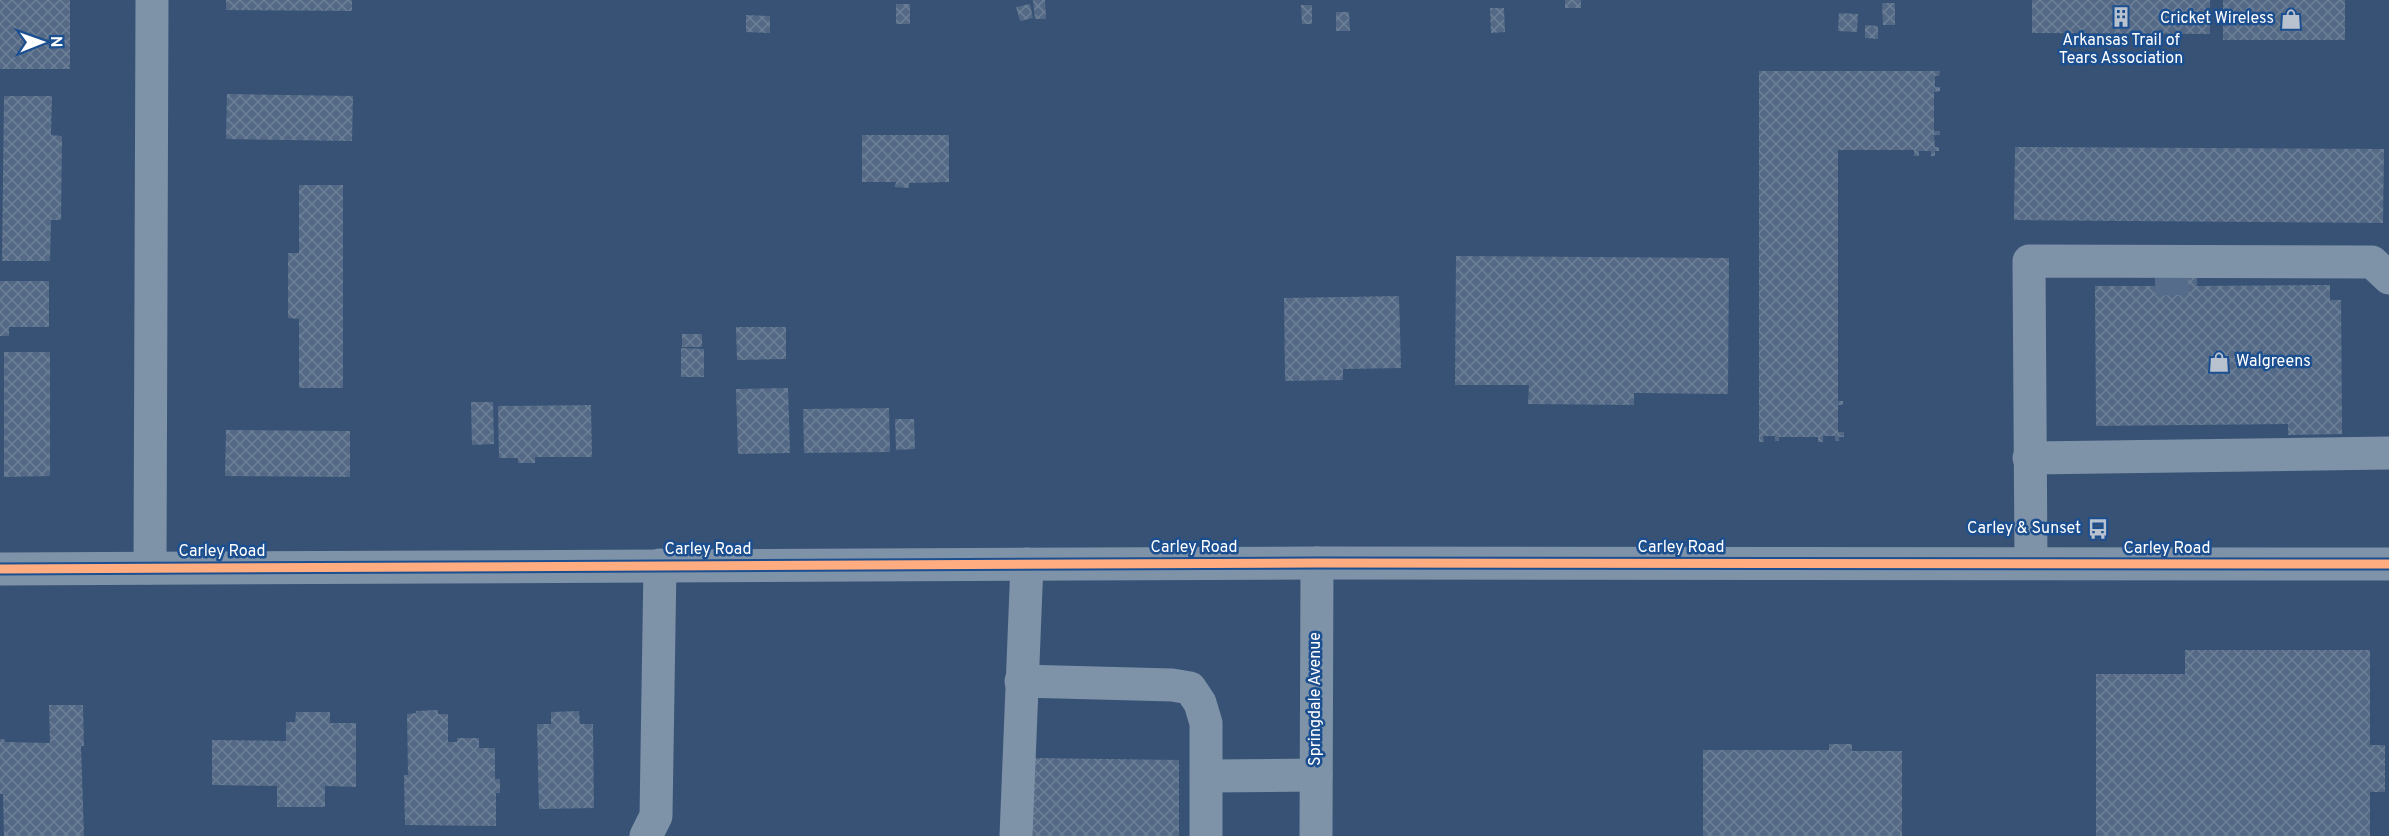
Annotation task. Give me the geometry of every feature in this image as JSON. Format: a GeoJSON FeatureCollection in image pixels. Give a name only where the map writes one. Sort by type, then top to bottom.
{"type":"FeatureCollection","features":[{"type":"Feature","properties":{"kind":"street"},"geometry":{"type":"LineString","coordinates":[[150,568],[152,0]]}},
{"type":"Feature","properties":{"kind":"street"},"geometry":{"type":"LineString","coordinates":[[2031,563],[2029,261],[2372,262],[2389,278]]}},
{"type":"Feature","properties":{"kind":"street"},"geometry":{"type":"LineString","coordinates":[[2105,261],[2121,278],[2155,279]]}},
{"type":"Feature","properties":{"kind":"street"},"geometry":{"type":"LineString","coordinates":[[2197,278],[2216,278],[2236,262]]}},
{"type":"Feature","properties":{"kind":"street"},"geometry":{"type":"LineString","coordinates":[[2029,458],[2389,453]]}},
{"type":"Feature","properties":{"kind":"street","name":"Carley Road"},"geometry":{"type":"LineString","coordinates":[[0,569],[1317,563],[2389,564]]}},
{"type":"Feature","properties":{"kind":"street","name":"Springdale Avenue"},"geometry":{"type":"LineString","coordinates":[[1316,836],[1317,563]]}},
{"type":"Feature","properties":{"kind":"street"},"geometry":{"type":"LineString","coordinates":[[1016,836],[1027,564]]}},
{"type":"Feature","properties":{"kind":"street"},"geometry":{"type":"LineString","coordinates":[[646,836],[656,816],[660,565]]}},
{"type":"Feature","properties":{"kind":"street"},"geometry":{"type":"LineString","coordinates":[[1021,681],[1172,685],[1190,688],[1200,703],[1206,723],[1206,836]]}},
{"type":"Feature","properties":{"kind":"street"},"geometry":{"type":"LineString","coordinates":[[1207,776],[1316,775]]}},
{"type":"Feature","properties":{"kind":"building"},"geometry":{"type":"Polygon","coordinates":[[[0,0],[70,0],[70,69],[0,69],[0,0]]]}},
{"type":"Feature","properties":{"kind":"building"},"geometry":{"type":"Polygon","coordinates":[[[226,0],[352,0],[352,11],[226,10],[226,0]]]}},
{"type":"Feature","properties":{"kind":"building"},"geometry":{"type":"Polygon","coordinates":[[[1033,0],[1045,0],[1046,19],[1035,19],[1033,0]]]}},
{"type":"Feature","properties":{"kind":"building"},"geometry":{"type":"Polygon","coordinates":[[[1565,0],[1581,0],[1581,8],[1565,8],[1565,0]]]}},
{"type":"Feature","properties":{"kind":"building","name":"Arkansas Trail of Tears Association"},"geometry":{"type":"Polygon","coordinates":[[[2032,0],[2210,0],[2210,34],[2032,33],[2032,0]]]}},
{"type":"Feature","properties":{"kind":"building"},"geometry":{"type":"Polygon","coordinates":[[[2223,0],[2345,0],[2345,40],[2223,40],[2223,0]]]}},
{"type":"Feature","properties":{"kind":"building"},"geometry":{"type":"Polygon","coordinates":[[[1882,3],[1895,3],[1895,25],[1883,25],[1882,3]]]}},
{"type":"Feature","properties":{"kind":"building"},"geometry":{"type":"Polygon","coordinates":[[[896,4],[910,4],[910,24],[896,24],[896,4]]]}},
{"type":"Feature","properties":{"kind":"building"},"geometry":{"type":"Polygon","coordinates":[[[1030,4],[1033,18],[1020,21],[1016,7],[1030,4]]]}},
{"type":"Feature","properties":{"kind":"building"},"geometry":{"type":"Polygon","coordinates":[[[1301,5],[1312,5],[1312,24],[1302,24],[1301,5]]]}},
{"type":"Feature","properties":{"kind":"building"},"geometry":{"type":"Polygon","coordinates":[[[1490,8],[1504,8],[1505,32],[1491,33],[1490,8]]]}},
{"type":"Feature","properties":{"kind":"building"},"geometry":{"type":"Polygon","coordinates":[[[1336,12],[1349,12],[1350,31],[1336,31],[1336,12]]]}},
{"type":"Feature","properties":{"kind":"building"},"geometry":{"type":"Polygon","coordinates":[[[1839,13],[1858,14],[1857,32],[1838,31],[1839,13]]]}},
{"type":"Feature","properties":{"kind":"building"},"geometry":{"type":"Polygon","coordinates":[[[746,15],[770,16],[770,33],[746,32],[746,15]]]}},
{"type":"Feature","properties":{"kind":"building"},"geometry":{"type":"Polygon","coordinates":[[[1865,25],[1878,26],[1878,39],[1865,38],[1865,25]]]}},
{"type":"Feature","properties":{"kind":"building"},"geometry":{"type":"Polygon","coordinates":[[[1759,71],[1940,71],[1939,76],[1935,76],[1935,87],[1940,87],[1940,91],[1934,92],[1934,131],[1940,131],[1940,135],[1934,135],[1935,147],[1939,147],[1939,151],[1935,151],[1935,156],[1931,156],[1931,151],[1919,151],[1919,156],[1914,156],[1914,150],[1838,150],[1838,401],[1843,401],[1843,405],[1838,405],[1838,432],[1844,432],[1844,437],[1839,437],[1839,441],[1835,441],[1835,436],[1823,436],[1823,442],[1818,442],[1818,437],[1779,437],[1779,441],[1775,441],[1775,436],[1763,436],[1764,442],[1759,442],[1759,71]]]}},
{"type":"Feature","properties":{"kind":"building"},"geometry":{"type":"Polygon","coordinates":[[[227,94],[353,96],[352,141],[226,139],[227,94]]]}},
{"type":"Feature","properties":{"kind":"building"},"geometry":{"type":"Polygon","coordinates":[[[4,96],[52,96],[51,135],[62,136],[61,220],[51,220],[50,261],[2,261],[4,96]]]}},
{"type":"Feature","properties":{"kind":"building"},"geometry":{"type":"Polygon","coordinates":[[[862,135],[949,135],[949,182],[909,183],[909,188],[895,187],[896,182],[862,182],[862,135]]]}},
{"type":"Feature","properties":{"kind":"building"},"geometry":{"type":"Polygon","coordinates":[[[2015,147],[2384,149],[2383,223],[2014,220],[2015,147]]]}},
{"type":"Feature","properties":{"kind":"building"},"geometry":{"type":"Polygon","coordinates":[[[299,185],[343,185],[343,388],[299,388],[299,319],[288,318],[288,253],[299,253],[299,185]]]}},
{"type":"Feature","properties":{"kind":"building"},"geometry":{"type":"Polygon","coordinates":[[[1456,256],[1729,258],[1728,394],[1634,393],[1634,405],[1528,404],[1529,385],[1455,385],[1456,256]]]}},
{"type":"Feature","properties":{"kind":"building","name":"Walgreens"},"geometry":{"type":"Polygon","coordinates":[[[2197,274],[2197,286],[2330,285],[2330,300],[2341,300],[2342,434],[2288,435],[2288,424],[2096,426],[2095,286],[2155,286],[2155,275],[2197,274]]]}},
{"type":"Feature","properties":{"kind":"building"},"geometry":{"type":"Polygon","coordinates":[[[0,281],[49,281],[49,327],[9,327],[9,336],[0,336],[0,281]]]}},
{"type":"Feature","properties":{"kind":"building"},"geometry":{"type":"Polygon","coordinates":[[[1399,296],[1401,368],[1343,369],[1343,380],[1285,381],[1284,298],[1399,296]]]}},
{"type":"Feature","properties":{"kind":"building"},"geometry":{"type":"Polygon","coordinates":[[[736,327],[786,327],[786,359],[737,360],[736,327]]]}},
{"type":"Feature","properties":{"kind":"building"},"geometry":{"type":"Polygon","coordinates":[[[682,334],[702,334],[702,347],[682,347],[682,334]]]}},
{"type":"Feature","properties":{"kind":"building"},"geometry":{"type":"Polygon","coordinates":[[[681,348],[704,349],[704,377],[681,377],[681,348]]]}},
{"type":"Feature","properties":{"kind":"building"},"geometry":{"type":"Polygon","coordinates":[[[4,352],[50,352],[50,476],[4,477],[4,352]]]}},
{"type":"Feature","properties":{"kind":"building"},"geometry":{"type":"Polygon","coordinates":[[[788,388],[790,453],[738,454],[736,389],[788,388]]]}},
{"type":"Feature","properties":{"kind":"building"},"geometry":{"type":"Polygon","coordinates":[[[471,402],[493,402],[494,444],[472,445],[471,402]]]}},
{"type":"Feature","properties":{"kind":"building"},"geometry":{"type":"Polygon","coordinates":[[[591,405],[592,457],[535,457],[535,463],[518,463],[518,458],[499,458],[498,406],[591,405]]]}},
{"type":"Feature","properties":{"kind":"building"},"geometry":{"type":"Polygon","coordinates":[[[889,408],[890,452],[804,453],[803,409],[889,408]]]}},
{"type":"Feature","properties":{"kind":"building"},"geometry":{"type":"Polygon","coordinates":[[[895,419],[914,419],[915,449],[896,450],[895,419]]]}},
{"type":"Feature","properties":{"kind":"building"},"geometry":{"type":"Polygon","coordinates":[[[226,430],[350,431],[350,477],[225,476],[226,430]]]}},
{"type":"Feature","properties":{"kind":"building"},"geometry":{"type":"Polygon","coordinates":[[[2185,650],[2370,650],[2370,745],[2385,745],[2385,792],[2370,792],[2370,836],[2096,836],[2096,674],[2185,674],[2185,650]]]}},
{"type":"Feature","properties":{"kind":"building"},"geometry":{"type":"Polygon","coordinates":[[[49,705],[83,705],[84,746],[81,746],[84,836],[4,836],[3,794],[0,794],[0,739],[4,739],[5,742],[50,743],[49,705]]]}},
{"type":"Feature","properties":{"kind":"building"},"geometry":{"type":"Polygon","coordinates":[[[438,710],[438,714],[448,714],[448,742],[457,742],[457,738],[479,738],[479,748],[495,748],[495,779],[500,779],[500,793],[496,793],[496,826],[405,825],[404,775],[408,775],[407,714],[416,713],[416,711],[438,710]]]}},
{"type":"Feature","properties":{"kind":"building"},"geometry":{"type":"Polygon","coordinates":[[[579,711],[580,724],[593,724],[594,808],[539,809],[537,724],[551,724],[551,712],[579,711]]]}},
{"type":"Feature","properties":{"kind":"building"},"geometry":{"type":"Polygon","coordinates":[[[296,712],[330,712],[330,723],[356,723],[356,787],[325,786],[325,807],[277,807],[277,786],[212,785],[212,740],[286,741],[286,722],[295,722],[296,712]]]}},
{"type":"Feature","properties":{"kind":"building"},"geometry":{"type":"Polygon","coordinates":[[[1829,744],[1852,744],[1852,751],[1902,751],[1902,836],[1703,836],[1703,750],[1829,750],[1829,744]]]}},
{"type":"Feature","properties":{"kind":"building"},"geometry":{"type":"Polygon","coordinates":[[[1033,758],[1179,760],[1179,836],[1032,836],[1033,758]]]}},
{"type":"Feature","properties":{"kind":"tunnel"},"geometry":{"type":"LineString","coordinates":[[2155,279],[2197,278]]}},
{"type":"Feature","properties":{"kind":"cycle path"},"geometry":{"type":"LineString","coordinates":[[0,569],[1317,563],[2389,564]]}},
{"type":"Feature","properties":{"kind":"place","name":"Arkansas Trail of Tears Association"},"geometry":{"type":"Point","coordinates":[2121,17]}},
{"type":"Feature","properties":{"kind":"place","name":"Cricket Wireless"},"geometry":{"type":"Point","coordinates":[2291,19]}},
{"type":"Feature","properties":{"kind":"place","name":"Walgreens"},"geometry":{"type":"Point","coordinates":[2219,362]}},
{"type":"Feature","properties":{"kind":"place","name":"Carley & Sunset"},"geometry":{"type":"Point","coordinates":[2098,529]}}]}
